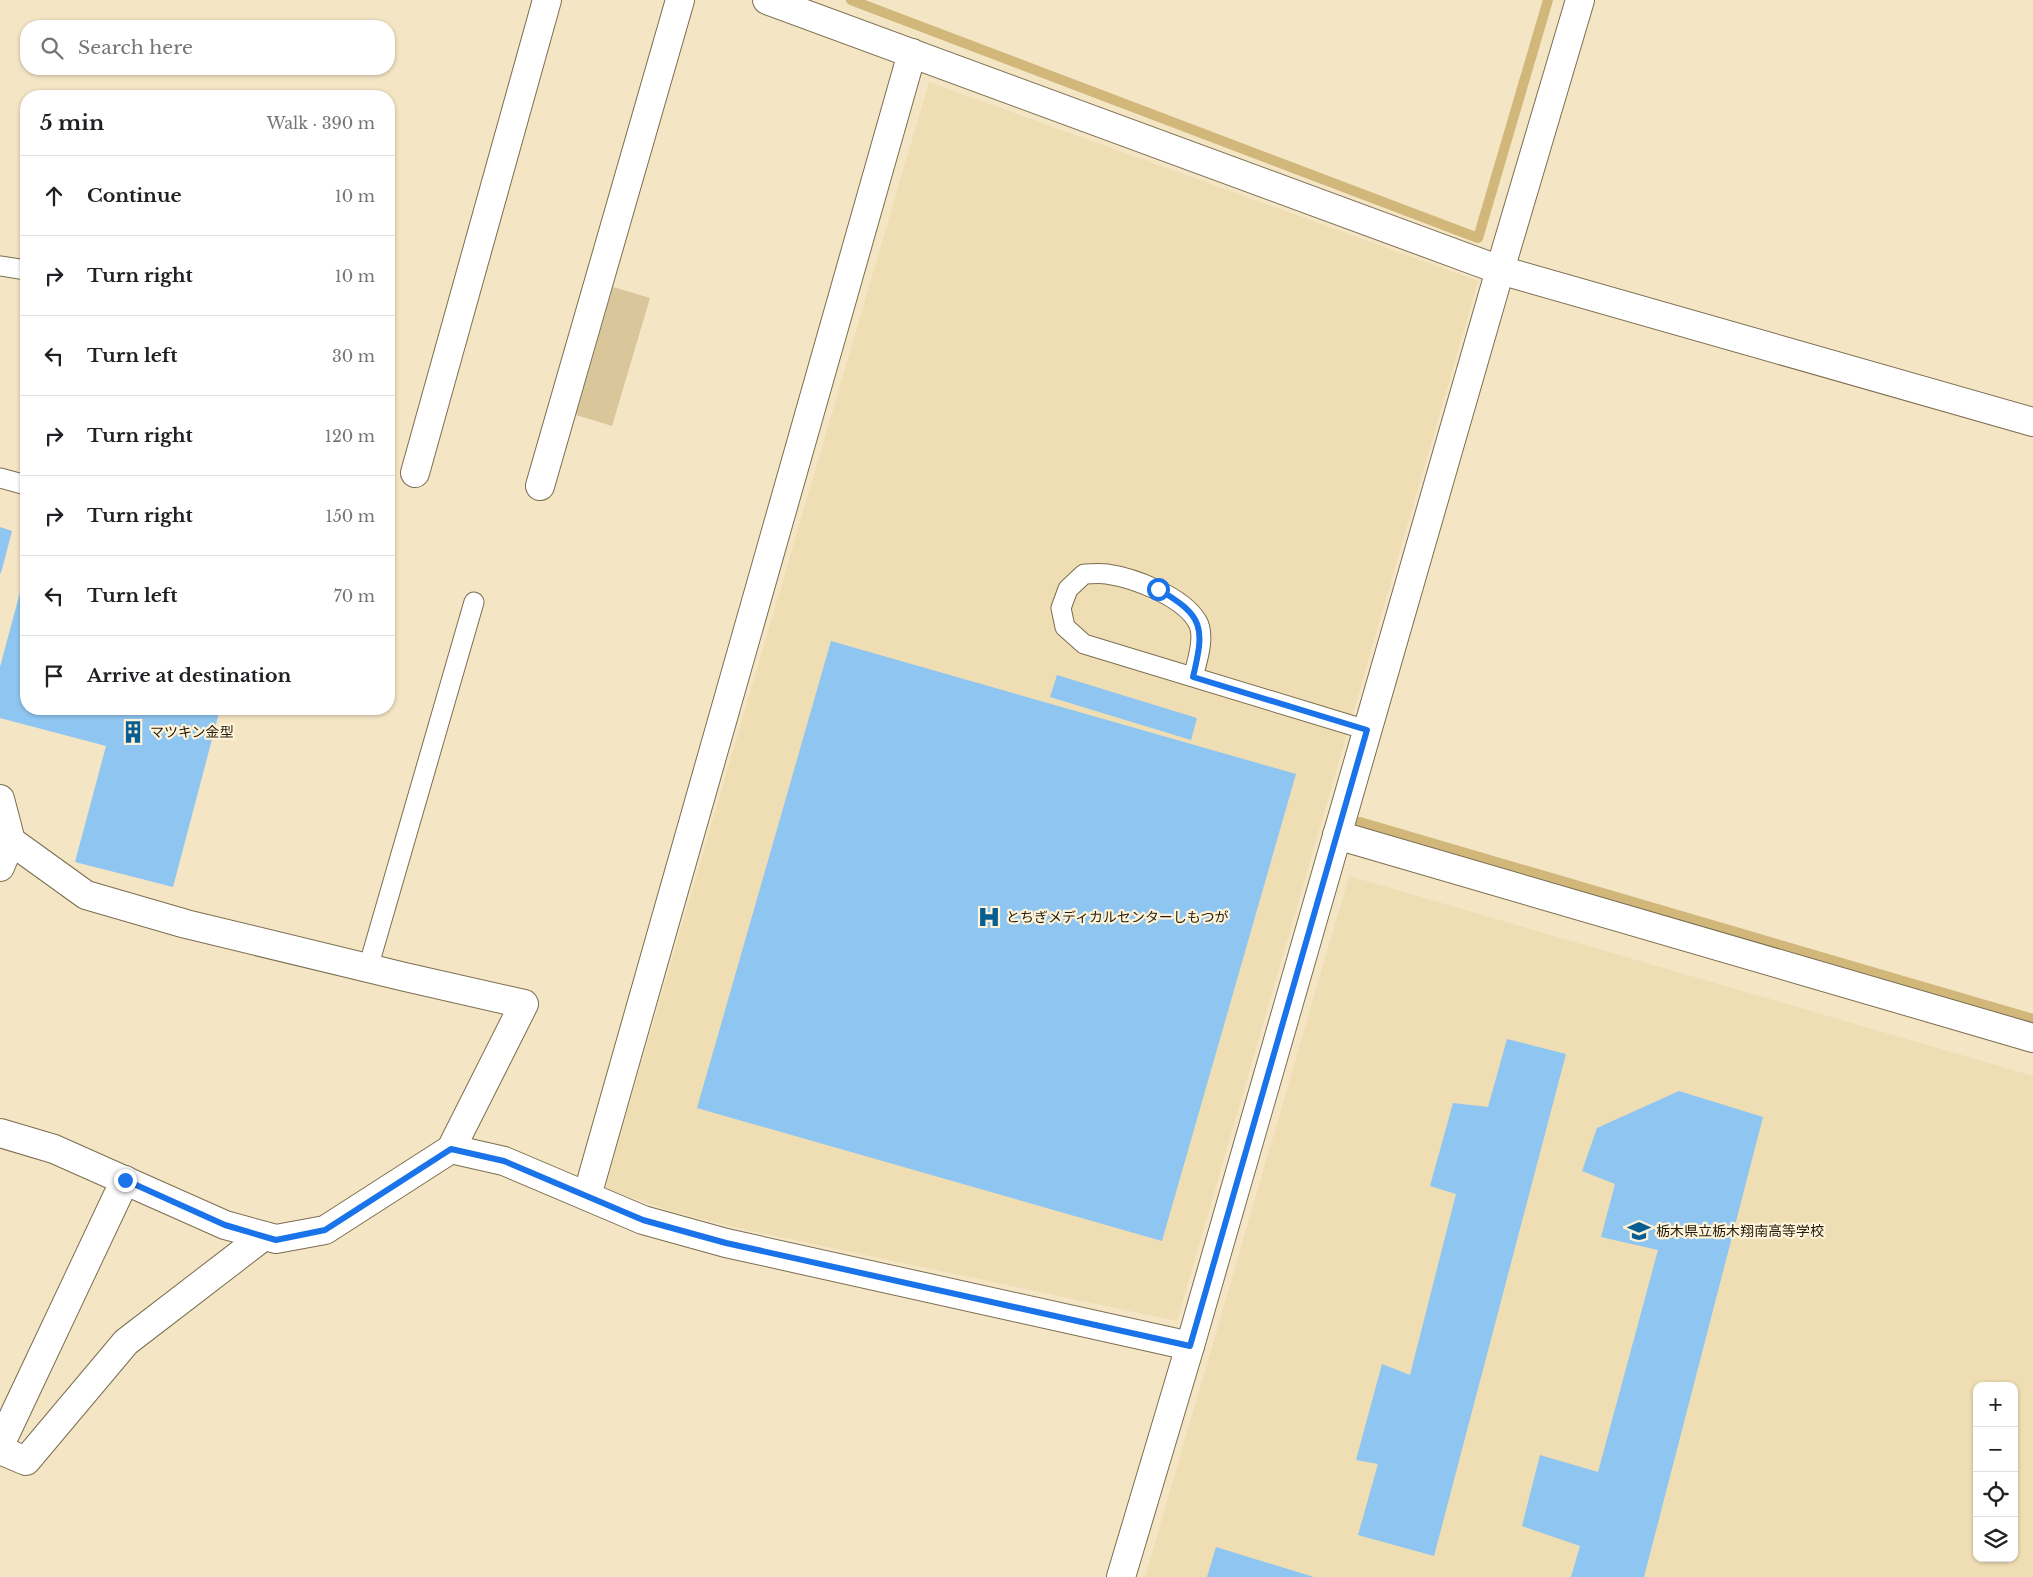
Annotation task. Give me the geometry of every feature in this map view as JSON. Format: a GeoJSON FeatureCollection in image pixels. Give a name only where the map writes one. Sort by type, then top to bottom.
{"type":"FeatureCollection","features":[{"type":"Feature","properties":{"kind":"street"},"geometry":{"type":"LineString","coordinates":[[415,473],[547,0]]}},
{"type":"Feature","properties":{"kind":"street"},"geometry":{"type":"LineString","coordinates":[[540,486],[680,0]]}},
{"type":"Feature","properties":{"kind":"street"},"geometry":{"type":"LineString","coordinates":[[767,0],[1500,270],[2033,422]]}},
{"type":"Feature","properties":{"kind":"street"},"geometry":{"type":"LineString","coordinates":[[1121,1577],[1190,1346],[1500,270],[1580,0]]}},
{"type":"Feature","properties":{"kind":"street"},"geometry":{"type":"LineString","coordinates":[[587,1196],[912,53]]}},
{"type":"Feature","properties":{"kind":"street"},"geometry":{"type":"LineString","coordinates":[[0,799],[11,841],[0,867]]}},
{"type":"Feature","properties":{"kind":"street"},"geometry":{"type":"LineString","coordinates":[[1337,835],[2033,1038]]}},
{"type":"Feature","properties":{"kind":"street"},"geometry":{"type":"LineString","coordinates":[[0,1133],[54,1149],[225,1225],[276,1240],[325,1230],[451,1149],[524,1004],[186,924],[86,895],[11,841]]}},
{"type":"Feature","properties":{"kind":"street"},"geometry":{"type":"LineString","coordinates":[[451,1149],[504,1161],[643,1220],[726,1243],[1190,1346]]}},
{"type":"Feature","properties":{"kind":"street"},"geometry":{"type":"LineString","coordinates":[[0,1445],[125,1180]]}},
{"type":"Feature","properties":{"kind":"street"},"geometry":{"type":"LineString","coordinates":[[0,1450],[26,1461],[126,1342],[264,1236]]}},
{"type":"Feature","properties":{"kind":"lane"},"geometry":{"type":"LineString","coordinates":[[0,266],[20,269]]}},
{"type":"Feature","properties":{"kind":"lane"},"geometry":{"type":"LineString","coordinates":[[0,478],[20,483]]}},
{"type":"Feature","properties":{"kind":"lane"},"geometry":{"type":"LineString","coordinates":[[1193,677],[1201,644],[1198,621],[1177,600],[1158,589],[1107,574],[1084,574],[1068,589],[1061,608],[1065,627],[1084,644],[1367,730]]}},
{"type":"Feature","properties":{"kind":"lane"},"geometry":{"type":"LineString","coordinates":[[368,968],[474,602]]}},
{"type":"Feature","properties":{"kind":"shaded area","name":"とちぎメディカルセンターしもつが"},"geometry":{"type":"Polygon","coordinates":[[[929,82],[1478,281],[1177,1321],[752,1231],[673,1212],[605,1188],[929,82]]]}},
{"type":"Feature","properties":{"kind":"shaded area"},"geometry":{"type":"Polygon","coordinates":[[[613,287],[650,298],[612,426],[576,415],[613,287]]]}},
{"type":"Feature","properties":{"kind":"shaded area","name":"栃木県立栃木翔南高等学校"},"geometry":{"type":"Polygon","coordinates":[[[1349,876],[2033,1076],[2033,1577],[1145,1577],[1349,876]]]}},
{"type":"Feature","properties":{"kind":"building"},"geometry":{"type":"Polygon","coordinates":[[[0,527],[12,531],[1,573],[0,573],[0,527]]]}},
{"type":"Feature","properties":{"kind":"building","name":"マツキン金型"},"geometry":{"type":"Polygon","coordinates":[[[20,592],[20,715],[218,715],[173,887],[75,862],[106,746],[0,718],[0,667],[20,592]]]}},
{"type":"Feature","properties":{"kind":"building"},"geometry":{"type":"Polygon","coordinates":[[[831,641],[1296,774],[1162,1241],[697,1108],[831,641]]]}},
{"type":"Feature","properties":{"kind":"building"},"geometry":{"type":"Polygon","coordinates":[[[1057,675],[1197,718],[1191,740],[1050,697],[1057,675]]]}},
{"type":"Feature","properties":{"kind":"building"},"geometry":{"type":"Polygon","coordinates":[[[1507,1039],[1566,1054],[1434,1556],[1358,1535],[1378,1464],[1356,1460],[1382,1364],[1410,1375],[1456,1194],[1430,1186],[1453,1103],[1488,1107],[1507,1039]]]}},
{"type":"Feature","properties":{"kind":"building"},"geometry":{"type":"Polygon","coordinates":[[[1679,1091],[1763,1117],[1644,1577],[1571,1577],[1580,1546],[1522,1526],[1540,1455],[1598,1472],[1658,1250],[1601,1237],[1615,1184],[1582,1171],[1597,1128],[1679,1091]]]}},
{"type":"Feature","properties":{"kind":"building"},"geometry":{"type":"Polygon","coordinates":[[[1216,1547],[1314,1577],[1207,1577],[1216,1547]]]}},
{"type":"Feature","properties":{"kind":"waterway"},"geometry":{"type":"LineString","coordinates":[[851,0],[1478,238],[1548,0]]}},
{"type":"Feature","properties":{"kind":"waterway"},"geometry":{"type":"LineString","coordinates":[[1360,822],[2033,1019]]}},
{"type":"Feature","properties":{"kind":"place","name":"マツキン金型"},"geometry":{"type":"Point","coordinates":[133,732]}},
{"type":"Feature","properties":{"kind":"place","name":"とちぎメディカルセンターしもつが"},"geometry":{"type":"Point","coordinates":[989,917]}},
{"type":"Feature","properties":{"kind":"place","name":"栃木県立栃木翔南高等学校"},"geometry":{"type":"Point","coordinates":[1639,1231]}},
{"type":"Feature","properties":{"kind":"route"},"geometry":{"type":"LineString","coordinates":[[125,1180],[225,1225],[276,1240],[325,1230],[451,1149],[504,1161],[643,1220],[726,1243],[1190,1346],[1367,730],[1193,677],[1201,644],[1198,621],[1177,600],[1158,589]]}}]}
